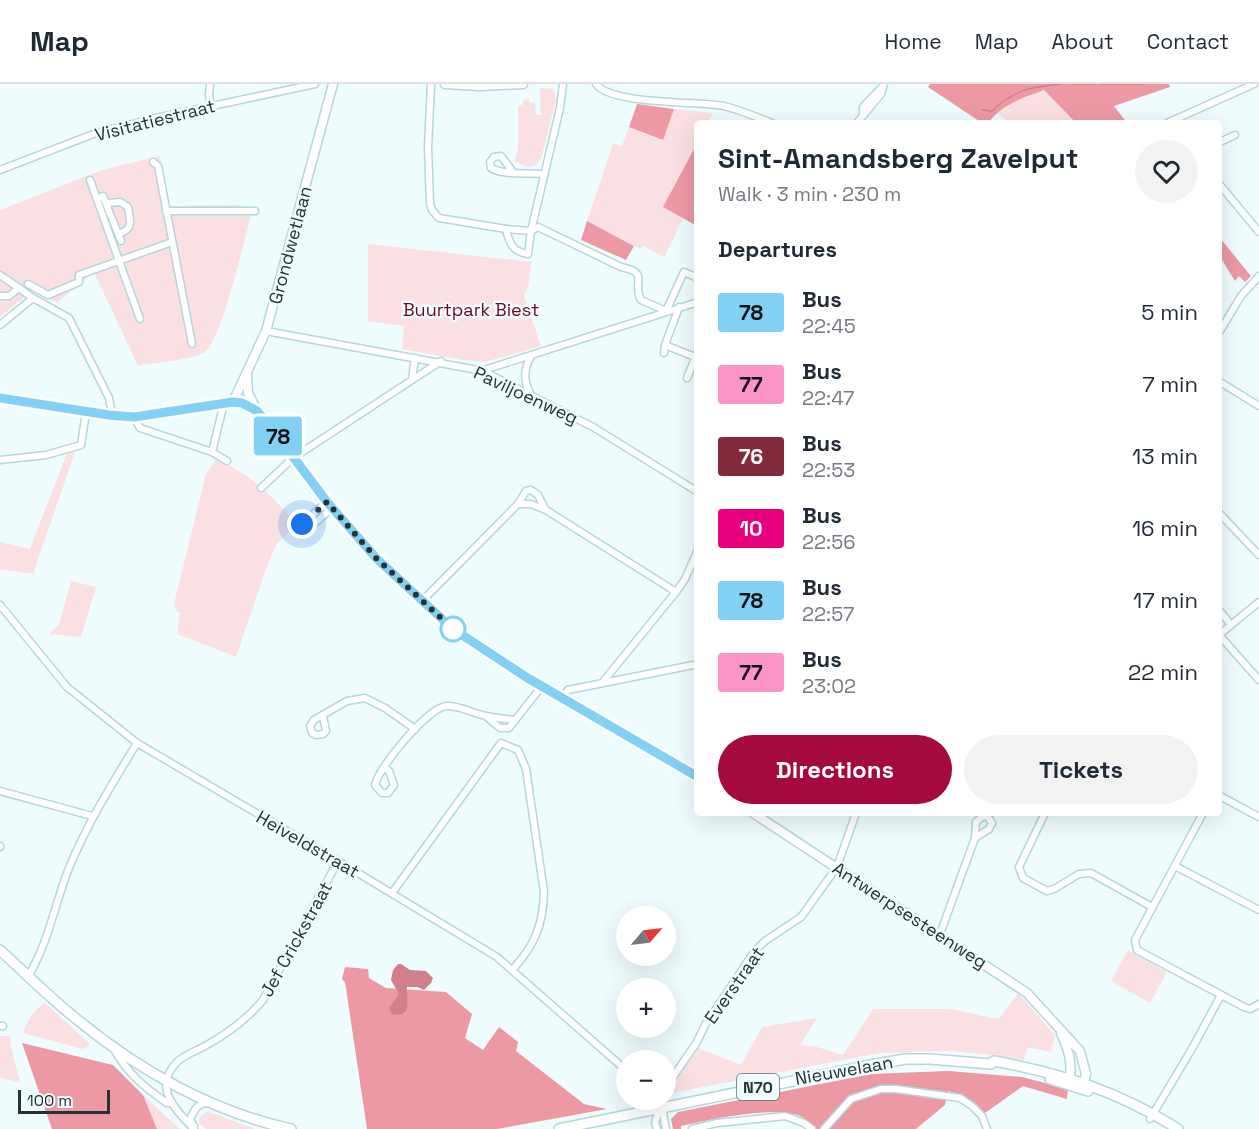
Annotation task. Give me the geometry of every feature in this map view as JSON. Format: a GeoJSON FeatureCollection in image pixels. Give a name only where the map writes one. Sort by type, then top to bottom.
{"type":"FeatureCollection","features":[{"type":"Feature","properties":{"kind":"main road","name":"Grondwetlaan"},"geometry":{"type":"LineString","coordinates":[[233,402],[266,331],[333,84]]}},
{"type":"Feature","properties":{"kind":"main road"},"geometry":{"type":"LineString","coordinates":[[445,84],[480,86],[523,84]]}},
{"type":"Feature","properties":{"kind":"main road"},"geometry":{"type":"LineString","coordinates":[[247,375],[248,393],[257,411],[329,505],[377,559],[453,629],[542,686],[694,775]]}},
{"type":"Feature","properties":{"kind":"main road"},"geometry":{"type":"LineString","coordinates":[[0,398],[112,416],[134,417],[233,402],[242,403],[257,411]]}},
{"type":"Feature","properties":{"kind":"main road","name":"Antwerpsesteenweg"},"geometry":{"type":"LineString","coordinates":[[758,816],[1027,993],[1080,1051],[1084,1063],[1084,1086]]}},
{"type":"Feature","properties":{"kind":"main road"},"geometry":{"type":"LineString","coordinates":[[0,950],[78,1021],[166,1080],[247,1117],[291,1129]]}},
{"type":"Feature","properties":{"kind":"main road","name":"Antwerpsesteenweg"},"geometry":{"type":"LineString","coordinates":[[1058,1028],[1071,1059],[1069,1081]]}},
{"type":"Feature","properties":{"kind":"main road","name":"Nieuwelaan"},"geometry":{"type":"LineString","coordinates":[[676,1099],[906,1059],[991,1064],[993,1067],[1069,1081]]}},
{"type":"Feature","properties":{"kind":"main road","name":"N70"},"geometry":{"type":"LineString","coordinates":[[1069,1081],[1178,1129]]}},
{"type":"Feature","properties":{"kind":"main road","name":"Nieuwelaan"},"geometry":{"type":"LineString","coordinates":[[559,1129],[629,1110]]}},
{"type":"Feature","properties":{"kind":"main road","name":"N70"},"geometry":{"type":"LineString","coordinates":[[1151,1116],[1166,1129]]}},
{"type":"Feature","properties":{"kind":"street"},"geometry":{"type":"LineString","coordinates":[[210,84],[211,106]]}},
{"type":"Feature","properties":{"kind":"street","name":"Visitatiestraat"},"geometry":{"type":"LineString","coordinates":[[0,170],[96,134],[315,84]]}},
{"type":"Feature","properties":{"kind":"street"},"geometry":{"type":"LineString","coordinates":[[431,84],[428,147],[432,210],[442,220],[531,231],[538,227],[621,267],[633,269],[638,273],[640,279],[637,292],[641,300],[666,311]]}},
{"type":"Feature","properties":{"kind":"street"},"geometry":{"type":"LineString","coordinates":[[507,229],[511,246],[516,251],[528,254],[531,231],[560,108],[563,84]]}},
{"type":"Feature","properties":{"kind":"street"},"geometry":{"type":"LineString","coordinates":[[596,84],[605,91],[637,98],[726,107],[763,120]]}},
{"type":"Feature","properties":{"kind":"street"},"geometry":{"type":"LineString","coordinates":[[1179,120],[1255,84],[1259,90]]}},
{"type":"Feature","properties":{"kind":"street"},"geometry":{"type":"LineString","coordinates":[[859,120],[881,94],[883,86]]}},
{"type":"Feature","properties":{"kind":"street"},"geometry":{"type":"LineString","coordinates":[[1222,141],[1235,135]]}},
{"type":"Feature","properties":{"kind":"street"},"geometry":{"type":"LineString","coordinates":[[153,162],[158,166],[192,344]]}},
{"type":"Feature","properties":{"kind":"street"},"geometry":{"type":"LineString","coordinates":[[513,172],[544,174]]}},
{"type":"Feature","properties":{"kind":"street"},"geometry":{"type":"LineString","coordinates":[[90,180],[108,219],[119,260],[140,319]]}},
{"type":"Feature","properties":{"kind":"street"},"geometry":{"type":"LineString","coordinates":[[1222,187],[1259,232]]}},
{"type":"Feature","properties":{"kind":"street"},"geometry":{"type":"LineString","coordinates":[[99,198],[103,196],[108,203],[108,219],[120,236],[129,228],[131,222],[128,207],[120,202],[108,203]]}},
{"type":"Feature","properties":{"kind":"street"},"geometry":{"type":"LineString","coordinates":[[166,211],[255,211]]}},
{"type":"Feature","properties":{"kind":"street"},"geometry":{"type":"LineString","coordinates":[[28,284],[48,295],[80,282],[78,275],[172,242]]}},
{"type":"Feature","properties":{"kind":"street"},"geometry":{"type":"LineString","coordinates":[[666,311],[684,272],[694,276]]}},
{"type":"Feature","properties":{"kind":"street"},"geometry":{"type":"LineString","coordinates":[[0,275],[33,298],[69,318],[110,398],[112,416]]}},
{"type":"Feature","properties":{"kind":"street"},"geometry":{"type":"LineString","coordinates":[[1222,328],[1241,296],[1259,276]]}},
{"type":"Feature","properties":{"kind":"street"},"geometry":{"type":"LineString","coordinates":[[1253,283],[1259,288]]}},
{"type":"Feature","properties":{"kind":"street"},"geometry":{"type":"LineString","coordinates":[[0,296],[9,296],[19,288]]}},
{"type":"Feature","properties":{"kind":"street"},"geometry":{"type":"LineString","coordinates":[[0,325],[33,298]]}},
{"type":"Feature","properties":{"kind":"street"},"geometry":{"type":"LineString","coordinates":[[483,371],[694,303]]}},
{"type":"Feature","properties":{"kind":"street"},"geometry":{"type":"LineString","coordinates":[[664,353],[679,307]]}},
{"type":"Feature","properties":{"kind":"street","name":"Paviljoenweg"},"geometry":{"type":"LineString","coordinates":[[266,331],[483,371],[593,427],[694,490]]}},
{"type":"Feature","properties":{"kind":"street"},"geometry":{"type":"LineString","coordinates":[[665,345],[694,353]]}},
{"type":"Feature","properties":{"kind":"street"},"geometry":{"type":"LineString","coordinates":[[530,393],[525,383],[526,365],[531,356]]}},
{"type":"Feature","properties":{"kind":"street"},"geometry":{"type":"LineString","coordinates":[[412,379],[415,358]]}},
{"type":"Feature","properties":{"kind":"street"},"geometry":{"type":"LineString","coordinates":[[687,378],[694,359]]}},
{"type":"Feature","properties":{"kind":"street"},"geometry":{"type":"LineString","coordinates":[[261,488],[293,458],[441,362]]}},
{"type":"Feature","properties":{"kind":"street"},"geometry":{"type":"LineString","coordinates":[[1222,383],[1259,406]]}},
{"type":"Feature","properties":{"kind":"street"},"geometry":{"type":"LineString","coordinates":[[212,452],[224,403]]}},
{"type":"Feature","properties":{"kind":"street"},"geometry":{"type":"LineString","coordinates":[[0,460],[46,455],[81,445],[86,412]]}},
{"type":"Feature","properties":{"kind":"street"},"geometry":{"type":"LineString","coordinates":[[134,417],[140,429],[212,452],[227,461]]}},
{"type":"Feature","properties":{"kind":"street"},"geometry":{"type":"LineString","coordinates":[[422,601],[518,504],[526,491],[531,490],[538,495],[546,510]]}},
{"type":"Feature","properties":{"kind":"street"},"geometry":{"type":"LineString","coordinates":[[518,504],[531,504],[546,510],[676,592]]}},
{"type":"Feature","properties":{"kind":"street"},"geometry":{"type":"LineString","coordinates":[[329,505],[307,530],[303,529],[302,524],[329,505]]}},
{"type":"Feature","properties":{"kind":"street"},"geometry":{"type":"LineString","coordinates":[[1222,519],[1259,555]]}},
{"type":"Feature","properties":{"kind":"street"},"geometry":{"type":"LineString","coordinates":[[602,683],[676,592],[685,579],[694,558]]}},
{"type":"Feature","properties":{"kind":"street"},"geometry":{"type":"LineString","coordinates":[[1222,633],[1259,602]]}},
{"type":"Feature","properties":{"kind":"street","name":"Heiveldstraat"},"geometry":{"type":"LineString","coordinates":[[0,605],[67,687],[137,744],[497,957],[616,1061]]}},
{"type":"Feature","properties":{"kind":"street"},"geometry":{"type":"LineString","coordinates":[[1222,614],[1231,625]]}},
{"type":"Feature","properties":{"kind":"street"},"geometry":{"type":"LineString","coordinates":[[1222,637],[1259,680]]}},
{"type":"Feature","properties":{"kind":"street"},"geometry":{"type":"LineString","coordinates":[[562,698],[568,690],[694,665]]}},
{"type":"Feature","properties":{"kind":"street"},"geometry":{"type":"LineString","coordinates":[[487,717],[500,728],[509,728],[542,686]]}},
{"type":"Feature","properties":{"kind":"street"},"geometry":{"type":"LineString","coordinates":[[323,716],[347,701],[364,698],[385,708],[415,729]]}},
{"type":"Feature","properties":{"kind":"street"},"geometry":{"type":"LineString","coordinates":[[384,767],[428,715],[445,706],[465,708],[487,717],[515,720]]}},
{"type":"Feature","properties":{"kind":"street"},"geometry":{"type":"LineString","coordinates":[[392,893],[501,743],[518,750],[526,769],[544,892],[540,926],[532,945],[513,969]]}},
{"type":"Feature","properties":{"kind":"street"},"geometry":{"type":"LineString","coordinates":[[28,975],[37,963],[56,903],[92,816],[137,744]]}},
{"type":"Feature","properties":{"kind":"street"},"geometry":{"type":"LineString","coordinates":[[0,791],[92,816]]}},
{"type":"Feature","properties":{"kind":"street"},"geometry":{"type":"LineString","coordinates":[[1222,797],[1259,817]]}},
{"type":"Feature","properties":{"kind":"street","name":"Everstraat"},"geometry":{"type":"LineString","coordinates":[[676,1073],[754,952],[765,941],[801,917],[837,867],[855,816]]}},
{"type":"Feature","properties":{"kind":"street"},"geometry":{"type":"LineString","coordinates":[[1044,816],[1019,867],[1023,878],[1047,891],[1079,874],[1091,873],[1152,907]]}},
{"type":"Feature","properties":{"kind":"street"},"geometry":{"type":"LineString","coordinates":[[1201,816],[1135,940],[1137,950],[1250,1009],[1259,1004]]}},
{"type":"Feature","properties":{"kind":"street"},"geometry":{"type":"LineString","coordinates":[[940,934],[975,838]]}},
{"type":"Feature","properties":{"kind":"street","name":"Jef Crickstraat"},"geometry":{"type":"LineString","coordinates":[[166,1080],[178,1061],[233,1029],[263,1000],[338,861]]}},
{"type":"Feature","properties":{"kind":"street"},"geometry":{"type":"LineString","coordinates":[[1175,866],[1259,910]]}},
{"type":"Feature","properties":{"kind":"street"},"geometry":{"type":"LineString","coordinates":[[1151,1116],[1193,1047],[1221,995]]}},
{"type":"Feature","properties":{"kind":"street"},"geometry":{"type":"LineString","coordinates":[[114,1047],[122,1064],[138,1081],[167,1103],[171,1103]]}},
{"type":"Feature","properties":{"kind":"street"},"geometry":{"type":"LineString","coordinates":[[166,1080],[166,1089],[171,1103],[195,1129]]}},
{"type":"Feature","properties":{"kind":"street"},"geometry":{"type":"LineString","coordinates":[[824,1129],[851,1099],[880,1089],[896,1089],[960,1098],[982,1116],[987,1129]]}},
{"type":"Feature","properties":{"kind":"street"},"geometry":{"type":"LineString","coordinates":[[195,1129],[190,1120],[197,1106],[204,1103],[216,1104]]}},
{"type":"Feature","properties":{"kind":"street"},"geometry":{"type":"LineString","coordinates":[[657,1110],[655,1123],[657,1129]]}},
{"type":"Feature","properties":{"kind":"street"},"geometry":{"type":"LineString","coordinates":[[662,1110],[666,1129]]}},
{"type":"Feature","properties":{"kind":"street"},"geometry":{"type":"LineString","coordinates":[[692,1129],[717,1123],[785,1116],[804,1123],[812,1129]]}},
{"type":"Feature","properties":{"kind":"green space"},"geometry":{"type":"Polygon","coordinates":[[[540,88],[554,89],[556,100],[541,159],[536,165],[526,167],[515,161],[518,149],[518,106],[522,105],[524,100],[529,99],[530,103],[535,102],[536,115],[541,115],[540,88]]]}},
{"type":"Feature","properties":{"kind":"green space"},"geometry":{"type":"Polygon","coordinates":[[[1044,90],[1073,120],[1006,120],[996,112],[1044,90]]]}},
{"type":"Feature","properties":{"kind":"green space"},"geometry":{"type":"Polygon","coordinates":[[[674,109],[713,113],[709,120],[694,120],[694,148],[664,206],[684,217],[664,257],[643,246],[641,249],[587,221],[613,144],[622,146],[629,127],[662,140],[674,109]]]}},
{"type":"Feature","properties":{"kind":"green space"},"geometry":{"type":"Polygon","coordinates":[[[160,156],[170,206],[241,205],[243,214],[251,215],[219,328],[206,351],[183,359],[138,366],[94,272],[57,303],[33,290],[0,317],[0,210],[102,170],[160,156]]]}},
{"type":"Feature","properties":{"kind":"green space","name":"Buurtpark Biest"},"geometry":{"type":"Polygon","coordinates":[[[368,244],[532,262],[528,288],[524,295],[541,346],[485,362],[402,349],[404,326],[368,321],[368,244]]]}},
{"type":"Feature","properties":{"kind":"green space"},"geometry":{"type":"Polygon","coordinates":[[[75,452],[33,574],[0,569],[0,542],[30,549],[67,453],[75,452]]]}},
{"type":"Feature","properties":{"kind":"green space"},"geometry":{"type":"Polygon","coordinates":[[[216,460],[229,465],[251,479],[298,524],[277,543],[236,657],[177,634],[180,613],[176,611],[174,604],[206,474],[216,460]]]}},
{"type":"Feature","properties":{"kind":"green space"},"geometry":{"type":"Polygon","coordinates":[[[71,581],[96,587],[81,637],[49,634],[59,625],[71,581]]]}},
{"type":"Feature","properties":{"kind":"green space"},"geometry":{"type":"Polygon","coordinates":[[[1128,950],[1167,972],[1150,1003],[1111,981],[1128,950]]]}},
{"type":"Feature","properties":{"kind":"green space"},"geometry":{"type":"Polygon","coordinates":[[[1018,993],[1055,1035],[1051,1052],[1027,1049],[1024,1060],[950,1051],[880,1053],[676,1092],[676,1081],[698,1048],[741,1065],[762,1027],[817,1018],[800,1045],[817,1047],[843,1055],[873,1009],[951,1009],[1000,1018],[1018,993]]]}},
{"type":"Feature","properties":{"kind":"green space"},"geometry":{"type":"Polygon","coordinates":[[[45,1003],[89,1043],[88,1047],[82,1049],[23,1033],[31,1016],[45,1003]]]}},
{"type":"Feature","properties":{"kind":"green space"},"geometry":{"type":"Polygon","coordinates":[[[0,1036],[10,1036],[20,1082],[0,1078],[0,1036]]]}},
{"type":"Feature","properties":{"kind":"green space"},"geometry":{"type":"Polygon","coordinates":[[[143,1095],[180,1129],[157,1129],[143,1095]]]}},
{"type":"Feature","properties":{"kind":"green space"},"geometry":{"type":"Polygon","coordinates":[[[207,1111],[255,1129],[206,1129],[199,1123],[199,1118],[207,1111]]]}},
{"type":"Feature","properties":{"kind":"shaded area"},"geometry":{"type":"Polygon","coordinates":[[[930,84],[1169,84],[1170,87],[1114,106],[1125,120],[1073,120],[1044,90],[1013,102],[991,120],[978,120],[928,87],[930,84]]]}},
{"type":"Feature","properties":{"kind":"shaded area"},"geometry":{"type":"Polygon","coordinates":[[[637,104],[674,109],[663,140],[629,127],[637,104]]]}},
{"type":"Feature","properties":{"kind":"shaded area"},"geometry":{"type":"Polygon","coordinates":[[[694,149],[694,224],[663,207],[694,149]]]}},
{"type":"Feature","properties":{"kind":"shaded area"},"geometry":{"type":"Polygon","coordinates":[[[587,221],[634,246],[626,260],[581,240],[587,221]]]}},
{"type":"Feature","properties":{"kind":"shaded area"},"geometry":{"type":"Polygon","coordinates":[[[1222,240],[1251,276],[1245,282],[1239,276],[1235,281],[1222,260],[1222,240]]]}},
{"type":"Feature","properties":{"kind":"shaded area"},"geometry":{"type":"Polygon","coordinates":[[[398,964],[410,970],[426,971],[433,978],[424,990],[418,987],[407,987],[406,1011],[399,1015],[392,1014],[389,1008],[399,994],[391,980],[393,970],[398,964]]]}},
{"type":"Feature","properties":{"kind":"shaded area"},"geometry":{"type":"Polygon","coordinates":[[[345,967],[368,969],[369,978],[386,988],[446,992],[472,1014],[465,1038],[483,1050],[499,1027],[518,1042],[516,1051],[584,1104],[607,1109],[497,1129],[367,1129],[345,982],[342,979],[345,967]]]}},
{"type":"Feature","properties":{"kind":"shaded area"},"geometry":{"type":"Polygon","coordinates":[[[22,1043],[113,1065],[143,1095],[157,1129],[52,1129],[22,1043]]]}},
{"type":"Feature","properties":{"kind":"shaded area"},"geometry":{"type":"Polygon","coordinates":[[[948,1071],[1022,1077],[1068,1089],[1067,1099],[1023,1086],[985,1113],[968,1099],[948,1091],[945,1105],[916,1129],[815,1129],[799,1116],[766,1112],[681,1126],[681,1129],[673,1129],[671,1119],[678,1112],[871,1074],[948,1071]]]}},
{"type":"Feature","properties":{"kind":"waterway"},"geometry":{"type":"LineString","coordinates":[[982,110],[992,111],[1008,98],[1024,90],[1061,84]]}},
{"type":"Feature","properties":{"kind":"waterway"},"geometry":{"type":"LineString","coordinates":[[1071,84],[1094,84]]}},
{"type":"Feature","properties":{"kind":"waterway"},"geometry":{"type":"LineString","coordinates":[[1099,84],[1145,84]]}},
{"type":"Feature","properties":{"kind":"bus line","name":"78"},"geometry":{"type":"LineString","coordinates":[[0,398],[134,417],[233,402],[242,403],[257,411],[327,502],[377,559],[453,629],[526,677],[694,775]]}},
{"type":"Feature","properties":{"kind":"route"},"geometry":{"type":"LineString","coordinates":[[302,524],[327,502],[377,559],[453,629]]}}]}
